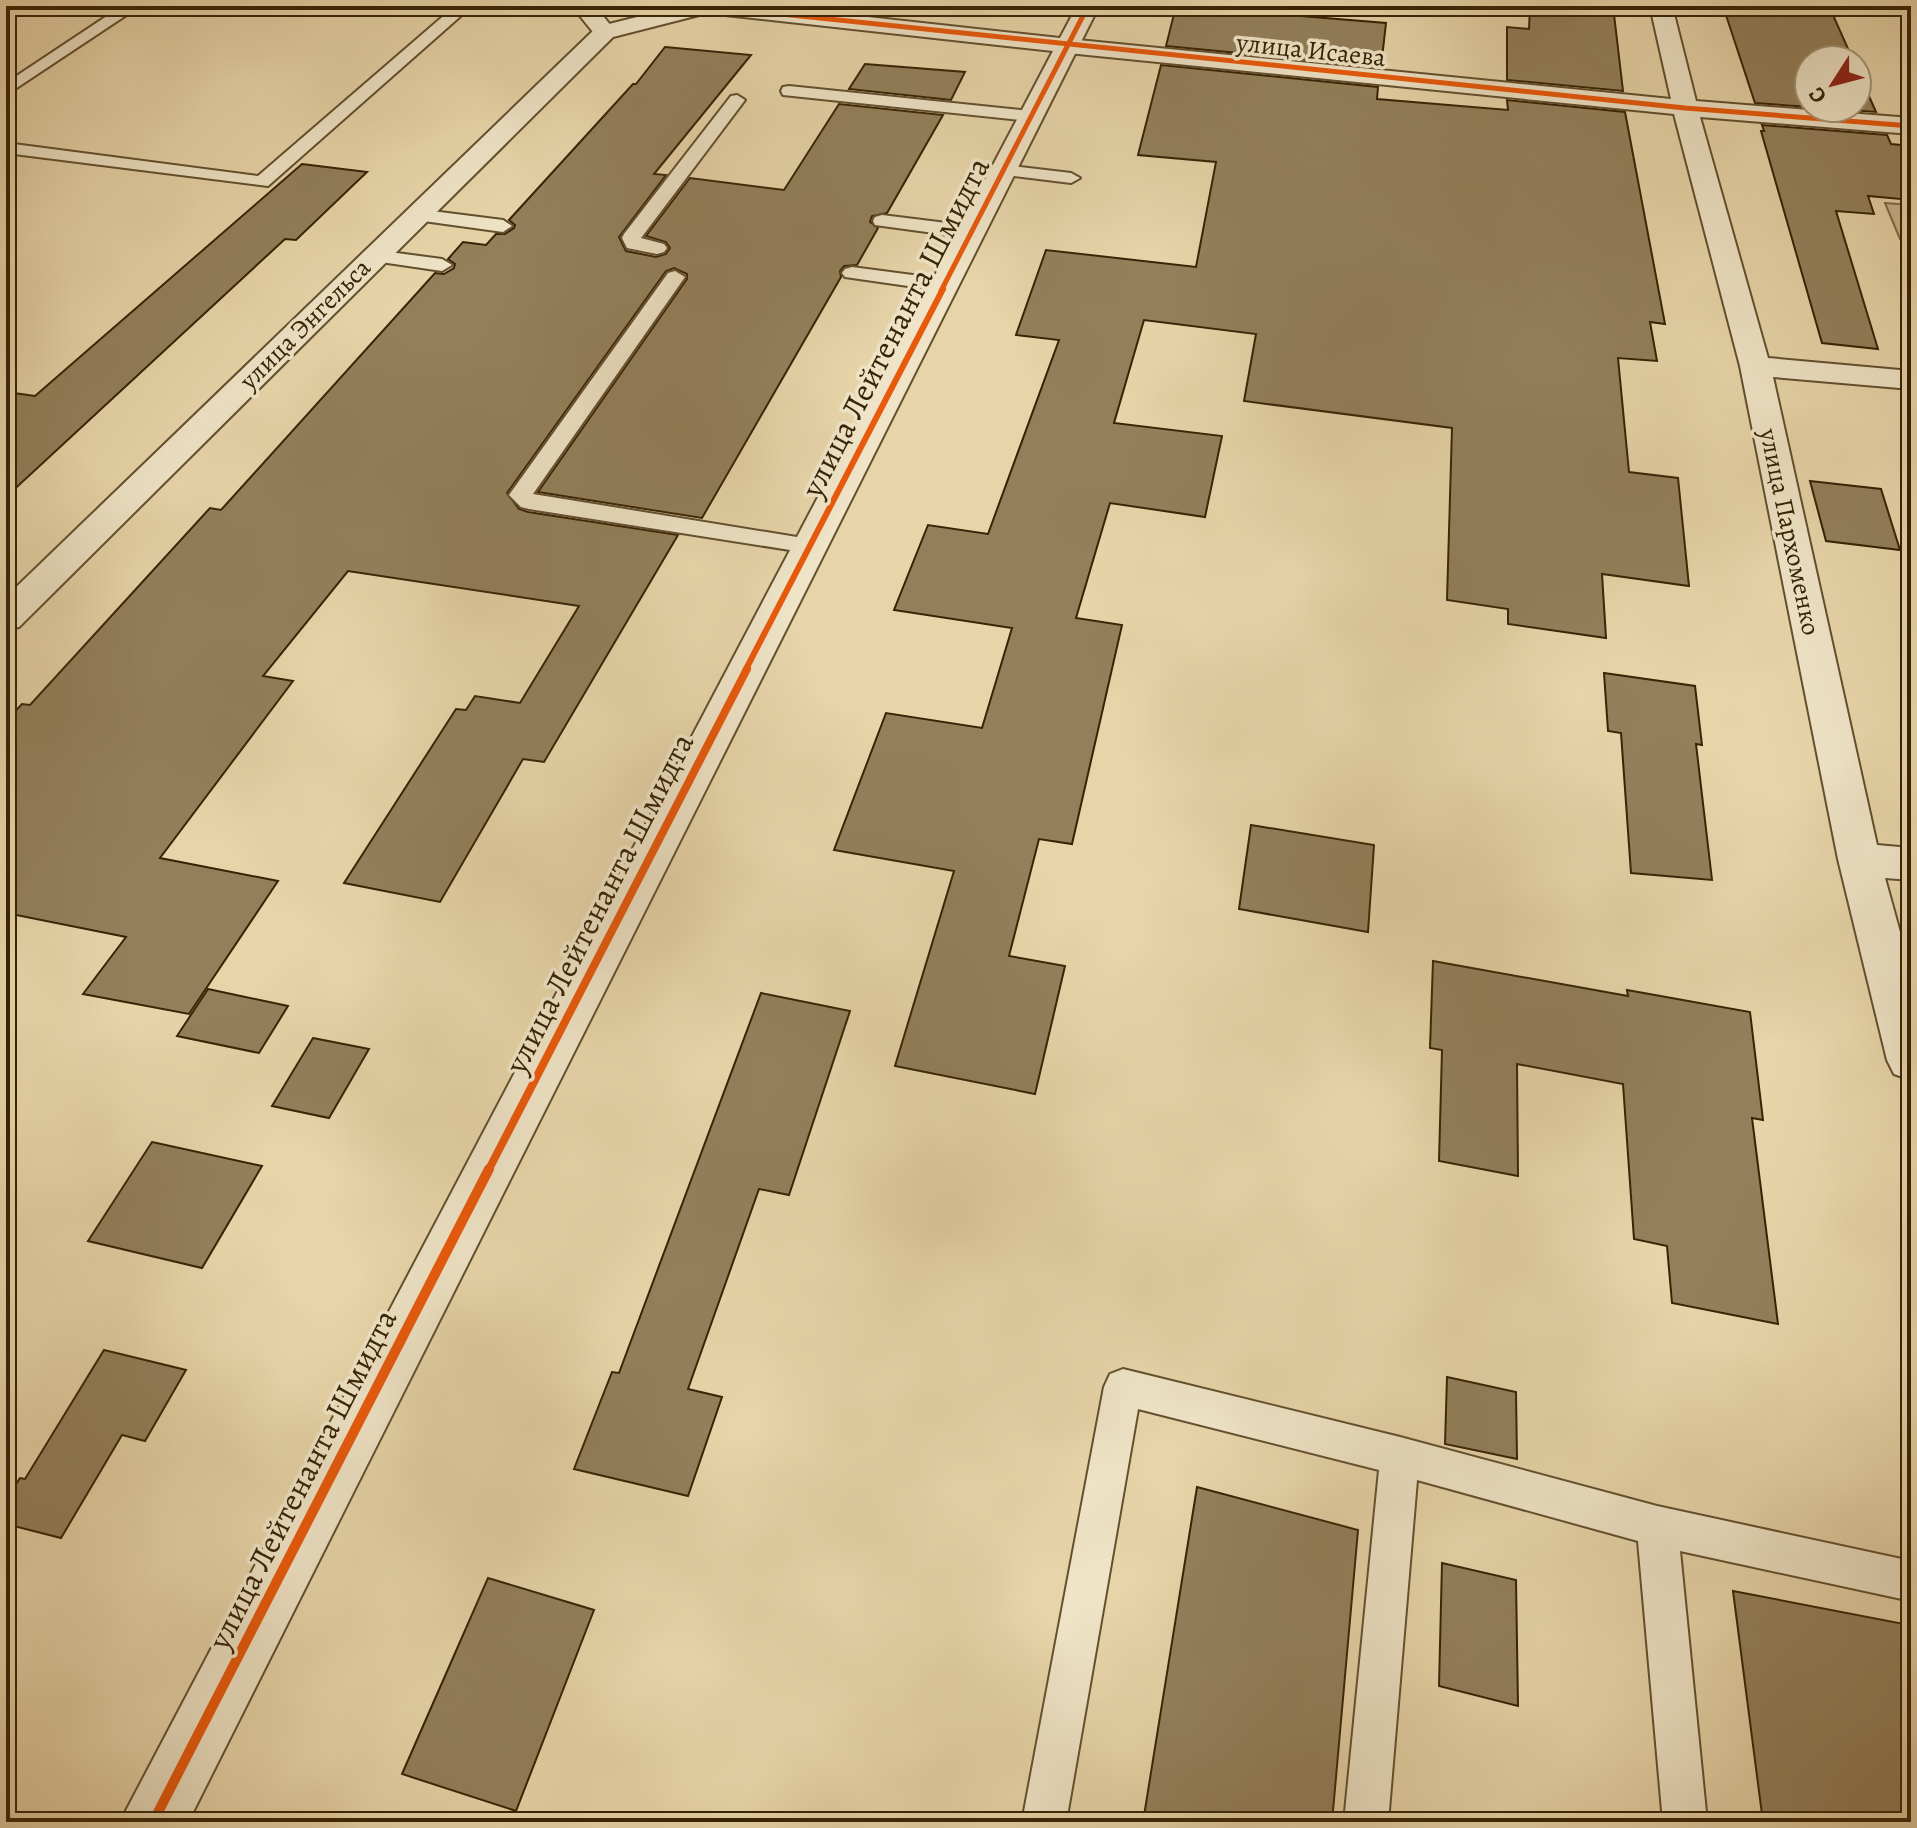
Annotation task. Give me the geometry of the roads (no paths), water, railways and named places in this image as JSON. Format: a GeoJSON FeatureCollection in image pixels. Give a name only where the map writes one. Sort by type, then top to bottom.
{"type":"FeatureCollection","features":[{"type":"Feature","properties":{"kind":"street"},"geometry":{"type":"LineString","coordinates":[[583,6],[605,32]]}},
{"type":"Feature","properties":{"kind":"street","name":"улица Исаева"},"geometry":{"type":"LineString","coordinates":[[605,32],[706,6],[1685,108],[1911,126]]}},
{"type":"Feature","properties":{"kind":"street","name":"улица Лейтенанта Шмидта"},"geometry":{"type":"LineString","coordinates":[[153,1822],[1088,6]]}},
{"type":"Feature","properties":{"kind":"street","name":"улица Пархоменко"},"geometry":{"type":"LineString","coordinates":[[1661,6],[1685,108],[1755,366],[1859,859],[1911,1060]]}},
{"type":"Feature","properties":{"kind":"street","name":"улица Энгельса"},"geometry":{"type":"LineString","coordinates":[[6,618],[605,32]]}},
{"type":"Feature","properties":{"kind":"street"},"geometry":{"type":"LineString","coordinates":[[1755,366],[1911,380]]}},
{"type":"Feature","properties":{"kind":"street"},"geometry":{"type":"LineString","coordinates":[[1859,859],[1911,864]]}},
{"type":"Feature","properties":{"kind":"lane"},"geometry":{"type":"LineString","coordinates":[[6,90],[132,6]]}},
{"type":"Feature","properties":{"kind":"lane"},"geometry":{"type":"LineString","coordinates":[[6,148],[262,182],[464,6]]}},
{"type":"Feature","properties":{"kind":"lane"},"geometry":{"type":"LineString","coordinates":[[789,91],[1031,116]]}},
{"type":"Feature","properties":{"kind":"lane"},"geometry":{"type":"LineString","coordinates":[[657,248],[631,242],[672,196],[737,100]]}},
{"type":"Feature","properties":{"kind":"lane"},"geometry":{"type":"LineString","coordinates":[[1003,170],[1071,178]]}},
{"type":"Feature","properties":{"kind":"lane"},"geometry":{"type":"LineString","coordinates":[[416,215],[503,226]]}},
{"type":"Feature","properties":{"kind":"lane"},"geometry":{"type":"LineString","coordinates":[[882,221],[971,232]]}},
{"type":"Feature","properties":{"kind":"lane"},"geometry":{"type":"LineString","coordinates":[[374,256],[442,265]]}},
{"type":"Feature","properties":{"kind":"lane"},"geometry":{"type":"LineString","coordinates":[[852,273],[943,285]]}},
{"type":"Feature","properties":{"kind":"lane"},"geometry":{"type":"LineString","coordinates":[[675,277],[521,495],[529,502],[809,546]]}},
{"type":"Feature","properties":{"kind":"lane"},"geometry":{"type":"LineString","coordinates":[[1044,1822],[1123,1387],[1400,1456],[1657,1526],[1911,1581]]}},
{"type":"Feature","properties":{"kind":"lane"},"geometry":{"type":"LineString","coordinates":[[1366,1822],[1400,1456]]}},
{"type":"Feature","properties":{"kind":"lane"},"geometry":{"type":"LineString","coordinates":[[1657,1526],[1685,1822]]}}]}
